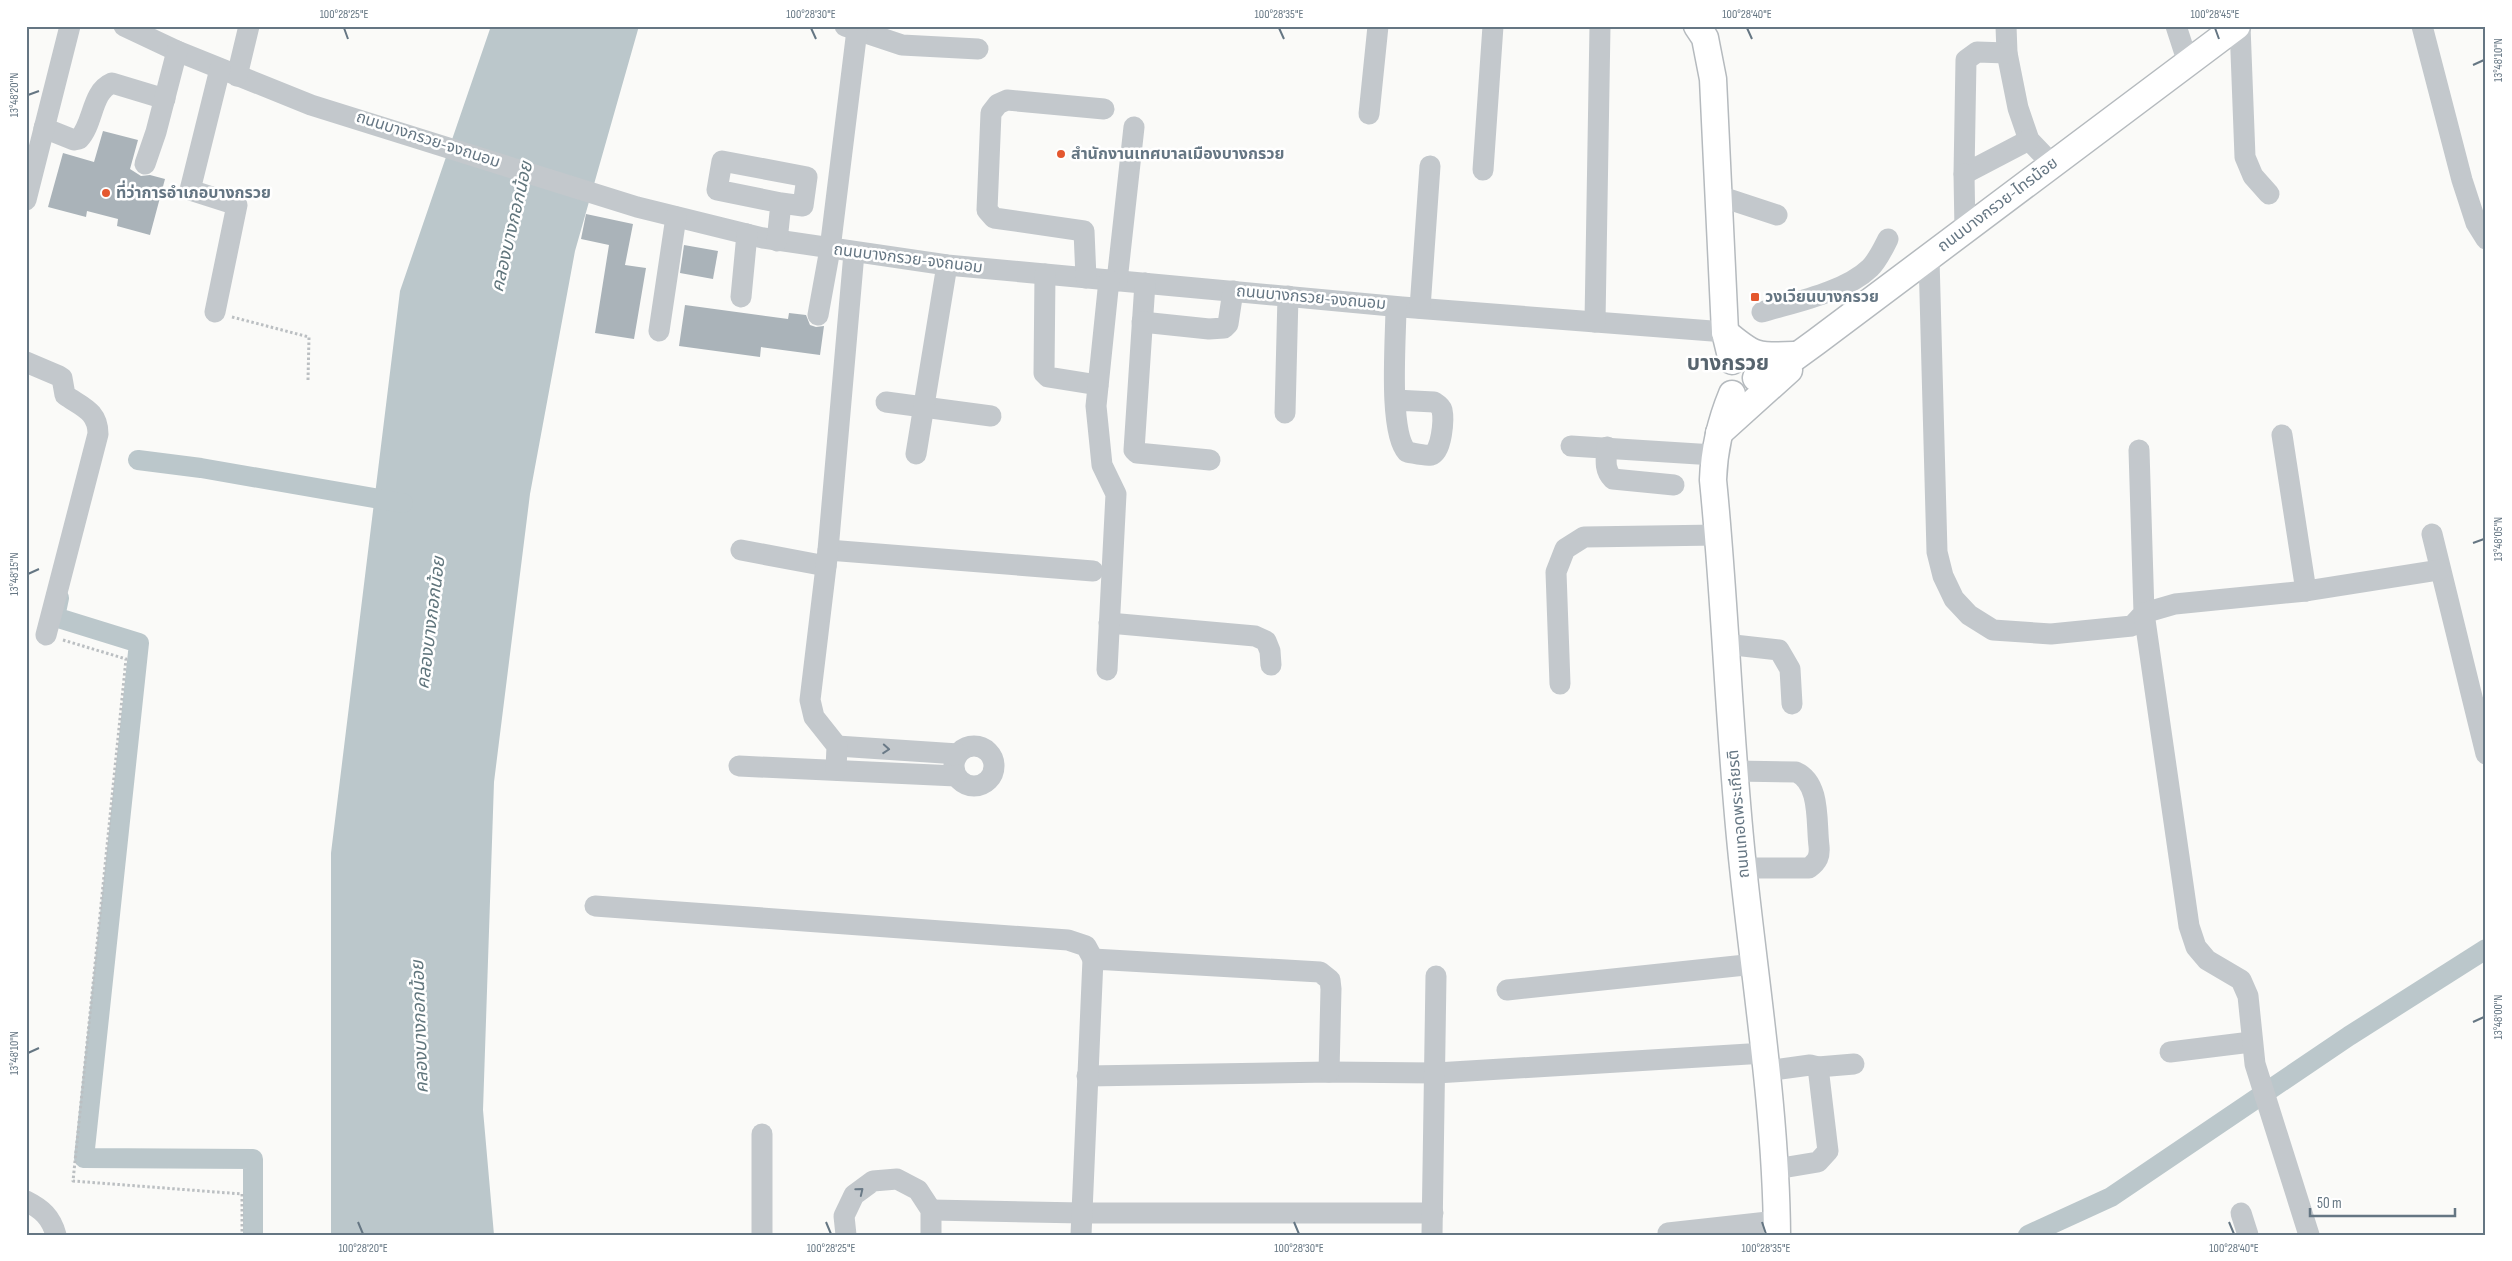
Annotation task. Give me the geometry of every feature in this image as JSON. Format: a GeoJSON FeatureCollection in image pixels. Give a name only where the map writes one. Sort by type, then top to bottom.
{"type":"FeatureCollection","features":[{"type":"Feature","properties":{"kind":"main road"},"geometry":{"type":"LineString","coordinates":[[1698,26],[1705,38],[1712,63],[1725,332],[1732,361]]}},
{"type":"Feature","properties":{"kind":"main road","name":"ถนนบางกรวย-ไทรน้อย"},"geometry":{"type":"LineString","coordinates":[[1756,378],[1798,355],[2238,26]]}},
{"type":"Feature","properties":{"kind":"main road"},"geometry":{"type":"LineString","coordinates":[[1725,332],[1746,351],[1764,357],[1798,355]]}},
{"type":"Feature","properties":{"kind":"main road"},"geometry":{"type":"LineString","coordinates":[[1716,444],[1786,374],[1798,355]]}},
{"type":"Feature","properties":{"kind":"main road"},"geometry":{"type":"LineString","coordinates":[[1732,361],[1745,362],[1751,365],[1756,378],[1750,390],[1745,394],[1732,394],[1722,385],[1722,371],[1732,361]]}},
{"type":"Feature","properties":{"kind":"main road","name":"ถนนเทอดพระเกียรติ"},"geometry":{"type":"LineString","coordinates":[[1732,394],[1721,422],[1716,444],[1713,480],[1734,771],[1743,868],[1756,964],[1776,1169],[1777,1228]]}},
{"type":"Feature","properties":{"kind":"street"},"geometry":{"type":"LineString","coordinates":[[26,200],[70,26]]}},
{"type":"Feature","properties":{"kind":"street"},"geometry":{"type":"LineString","coordinates":[[215,312],[237,205],[190,190],[229,72],[249,26]]}},
{"type":"Feature","properties":{"kind":"street"},"geometry":{"type":"LineString","coordinates":[[1369,114],[1378,26]]}},
{"type":"Feature","properties":{"kind":"street"},"geometry":{"type":"LineString","coordinates":[[1482,170],[1493,26]]}},
{"type":"Feature","properties":{"kind":"street"},"geometry":{"type":"LineString","coordinates":[[1595,322],[1600,26]]}},
{"type":"Feature","properties":{"kind":"street"},"geometry":{"type":"LineString","coordinates":[[2006,26],[2007,53],[2018,108],[2029,140],[2052,164]]}},
{"type":"Feature","properties":{"kind":"street"},"geometry":{"type":"LineString","coordinates":[[2176,26],[2188,63]]}},
{"type":"Feature","properties":{"kind":"street"},"geometry":{"type":"LineString","coordinates":[[2238,26],[2245,157],[2253,176],[2269,194]]}},
{"type":"Feature","properties":{"kind":"street"},"geometry":{"type":"LineString","coordinates":[[2422,26],[2462,180],[2476,223],[2486,239]]}},
{"type":"Feature","properties":{"kind":"street","name":"ถนนบางกรวย-จงถนอม"},"geometry":{"type":"LineString","coordinates":[[135,28],[177,52],[311,105],[359,118],[637,207],[777,241],[946,265],[1396,306],[1725,332]]}},
{"type":"Feature","properties":{"kind":"street"},"geometry":{"type":"LineString","coordinates":[[818,315],[830,249],[851,28],[902,45],[978,49]]}},
{"type":"Feature","properties":{"kind":"street"},"geometry":{"type":"LineString","coordinates":[[145,164],[177,52]]}},
{"type":"Feature","properties":{"kind":"street"},"geometry":{"type":"LineString","coordinates":[[1964,231],[1966,60],[1977,52],[2007,53]]}},
{"type":"Feature","properties":{"kind":"street"},"geometry":{"type":"LineString","coordinates":[[44,128],[74,140],[78,139],[92,114],[99,92],[104,86],[112,83],[165,99]]}},
{"type":"Feature","properties":{"kind":"street"},"geometry":{"type":"LineString","coordinates":[[1086,278],[1084,231],[994,218],[987,210],[991,113],[998,104],[1007,100],[1104,109]]}},
{"type":"Feature","properties":{"kind":"street"},"geometry":{"type":"LineString","coordinates":[[1107,670],[1116,494],[1102,465],[1096,406],[1134,127]]}},
{"type":"Feature","properties":{"kind":"street"},"geometry":{"type":"LineString","coordinates":[[1964,174],[2029,140]]}},
{"type":"Feature","properties":{"kind":"street"},"geometry":{"type":"LineString","coordinates":[[1420,308],[1430,166]]}},
{"type":"Feature","properties":{"kind":"street"},"geometry":{"type":"LineString","coordinates":[[1719,196],[1778,215]]}},
{"type":"Feature","properties":{"kind":"street"},"geometry":{"type":"LineString","coordinates":[[777,241],[782,203]]}},
{"type":"Feature","properties":{"kind":"street"},"geometry":{"type":"LineString","coordinates":[[659,331],[676,217]]}},
{"type":"Feature","properties":{"kind":"street"},"geometry":{"type":"LineString","coordinates":[[741,297],[748,234]]}},
{"type":"Feature","properties":{"kind":"street"},"geometry":{"type":"LineString","coordinates":[[1762,312],[1827,292],[1869,269],[1888,239]]}},
{"type":"Feature","properties":{"kind":"street"},"geometry":{"type":"LineString","coordinates":[[836,770],[837,746],[814,717],[810,700],[827,558],[854,252]]}},
{"type":"Feature","properties":{"kind":"street"},"geometry":{"type":"LineString","coordinates":[[1930,258],[1938,552],[1943,576],[1954,599],[1969,615],[1993,630],[2051,634],[2122,629],[2132,626],[2144,613],[2175,604],[2306,591],[2439,570]]}},
{"type":"Feature","properties":{"kind":"street"},"geometry":{"type":"LineString","coordinates":[[916,454],[946,265]]}},
{"type":"Feature","properties":{"kind":"street"},"geometry":{"type":"LineString","coordinates":[[1869,269],[1886,289]]}},
{"type":"Feature","properties":{"kind":"street"},"geometry":{"type":"LineString","coordinates":[[1046,274],[1044,373],[1048,377],[1098,385]]}},
{"type":"Feature","properties":{"kind":"street"},"geometry":{"type":"LineString","coordinates":[[1145,283],[1134,450],[1137,453],[1210,460]]}},
{"type":"Feature","properties":{"kind":"street"},"geometry":{"type":"LineString","coordinates":[[1142,322],[1209,329],[1224,328],[1228,324],[1233,291]]}},
{"type":"Feature","properties":{"kind":"street"},"geometry":{"type":"LineString","coordinates":[[1285,413],[1288,296]]}},
{"type":"Feature","properties":{"kind":"street"},"geometry":{"type":"LineString","coordinates":[[1395,400],[1396,306]]}},
{"type":"Feature","properties":{"kind":"street"},"geometry":{"type":"LineString","coordinates":[[26,362],[62,378],[65,395],[92,414],[98,422],[98,434],[46,635]]}},
{"type":"Feature","properties":{"kind":"street"},"geometry":{"type":"LineString","coordinates":[[886,402],[991,416]]}},
{"type":"Feature","properties":{"kind":"street"},"geometry":{"type":"LineString","coordinates":[[2282,435],[2306,591]]}},
{"type":"Feature","properties":{"kind":"street"},"geometry":{"type":"LineString","coordinates":[[1571,446],[1716,444]]}},
{"type":"Feature","properties":{"kind":"street"},"geometry":{"type":"LineString","coordinates":[[1607,447],[1606,465],[1608,474],[1613,479],[1674,485]]}},
{"type":"Feature","properties":{"kind":"street"},"geometry":{"type":"LineString","coordinates":[[2139,450],[2144,613],[2189,926],[2196,946],[2207,960],[2241,980],[2248,996],[2251,1042],[2264,1094],[2309,1235]]}},
{"type":"Feature","properties":{"kind":"street"},"geometry":{"type":"LineString","coordinates":[[2432,534],[2439,570],[2486,754]]}},
{"type":"Feature","properties":{"kind":"street"},"geometry":{"type":"LineString","coordinates":[[1560,684],[1556,572],[1565,550],[1584,537],[1718,535]]}},
{"type":"Feature","properties":{"kind":"street"},"geometry":{"type":"LineString","coordinates":[[741,550],[827,558],[1093,571]]}},
{"type":"Feature","properties":{"kind":"street"},"geometry":{"type":"LineString","coordinates":[[1109,624],[1255,636],[1266,640],[1270,651],[1271,665]]}},
{"type":"Feature","properties":{"kind":"street"},"geometry":{"type":"LineString","coordinates":[[1725,644],[1779,650],[1790,669],[1792,704]]}},
{"type":"Feature","properties":{"kind":"street"},"geometry":{"type":"LineString","coordinates":[[837,746],[958,754]]}},
{"type":"Feature","properties":{"kind":"street"},"geometry":{"type":"LineString","coordinates":[[967,746],[978,746],[989,751],[995,761],[994,773],[987,782],[976,786],[964,784],[956,776],[954,764],[958,754],[967,746]]}},
{"type":"Feature","properties":{"kind":"street"},"geometry":{"type":"LineString","coordinates":[[739,766],[956,776]]}},
{"type":"Feature","properties":{"kind":"street"},"geometry":{"type":"LineString","coordinates":[[1734,771],[1796,772],[1806,776],[1813,789],[1820,855],[1816,863],[1809,868],[1743,868]]}},
{"type":"Feature","properties":{"kind":"street"},"geometry":{"type":"LineString","coordinates":[[595,906],[1068,940],[1086,946],[1093,959],[1081,1235]]}},
{"type":"Feature","properties":{"kind":"street"},"geometry":{"type":"LineString","coordinates":[[1093,959],[1320,972],[1330,980],[1331,989],[1330,1072]]}},
{"type":"Feature","properties":{"kind":"street"},"geometry":{"type":"LineString","coordinates":[[1506,990],[1756,964]]}},
{"type":"Feature","properties":{"kind":"street"},"geometry":{"type":"LineString","coordinates":[[1432,1235],[1436,976]]}},
{"type":"Feature","properties":{"kind":"street"},"geometry":{"type":"LineString","coordinates":[[2170,1052],[2251,1042]]}},
{"type":"Feature","properties":{"kind":"street"},"geometry":{"type":"LineString","coordinates":[[1087,1076],[1330,1072],[1436,1073],[1765,1062],[1818,1067],[1854,1064]]}},
{"type":"Feature","properties":{"kind":"street"},"geometry":{"type":"LineString","coordinates":[[1776,1169],[1818,1162],[1828,1150],[1818,1067]]}},
{"type":"Feature","properties":{"kind":"street"},"geometry":{"type":"LineString","coordinates":[[762,1134],[762,1235]]}},
{"type":"Feature","properties":{"kind":"street"},"geometry":{"type":"LineString","coordinates":[[846,1235],[844,1216],[854,1195],[873,1181],[897,1179],[918,1190],[931,1210],[931,1235]]}},
{"type":"Feature","properties":{"kind":"street"},"geometry":{"type":"LineString","coordinates":[[26,1201],[41,1209],[53,1224],[56,1235]]}},
{"type":"Feature","properties":{"kind":"street"},"geometry":{"type":"LineString","coordinates":[[931,1210],[1082,1213],[1433,1213]]}},
{"type":"Feature","properties":{"kind":"street"},"geometry":{"type":"LineString","coordinates":[[2242,1213],[2248,1235]]}},
{"type":"Feature","properties":{"kind":"street"},"geometry":{"type":"LineString","coordinates":[[1668,1233],[1777,1228]]}},
{"type":"Feature","properties":{"kind":"path"},"geometry":{"type":"LineString","coordinates":[[215,312],[310,337],[308,380]]}},
{"type":"Feature","properties":{"kind":"path"},"geometry":{"type":"LineString","coordinates":[[46,635],[126,660],[73,1181],[242,1194],[242,1235]]}},
{"type":"Feature","properties":{"kind":"water","name":"คลองบางกอกน้อย"},"geometry":{"type":"Polygon","coordinates":[[[491,26],[639,26],[575,251],[530,494],[494,782],[483,1110],[494,1235],[331,1235],[331,853],[400,291],[491,26]]]}},
{"type":"Feature","properties":{"kind":"building","name":"ที่ว่าการอำเภอบางกรวย"},"geometry":{"type":"Polygon","coordinates":[[[103,131],[138,140],[130,169],[141,176],[150,175],[165,179],[150,235],[117,226],[118,219],[87,211],[86,217],[48,207],[63,153],[94,162],[103,131]]]}},
{"type":"Feature","properties":{"kind":"building"},"geometry":{"type":"Polygon","coordinates":[[[586,214],[633,224],[625,265],[646,268],[634,339],[595,333],[609,245],[581,239],[586,214]]]}},
{"type":"Feature","properties":{"kind":"building"},"geometry":{"type":"Polygon","coordinates":[[[684,245],[718,251],[713,279],[680,273],[684,245]]]}},
{"type":"Feature","properties":{"kind":"building"},"geometry":{"type":"Polygon","coordinates":[[[685,305],[788,319],[789,313],[806,315],[810,325],[816,327],[824,326],[820,355],[761,347],[760,357],[679,346],[685,305]]]}},
{"type":"Feature","properties":{"kind":"waterway"},"geometry":{"type":"LineString","coordinates":[[138,460],[201,468],[403,503]]}},
{"type":"Feature","properties":{"kind":"waterway"},"geometry":{"type":"LineString","coordinates":[[59,598],[55,617],[139,643],[84,1158],[253,1159],[253,1235]]}},
{"type":"Feature","properties":{"kind":"waterway"},"geometry":{"type":"LineString","coordinates":[[2028,1235],[2111,1197],[2349,1036],[2486,949]]}},
{"type":"Feature","properties":{"kind":"place","name":"สำนักงานเทศบาลเมืองบางกรวย"},"geometry":{"type":"Point","coordinates":[1061,154]}},
{"type":"Feature","properties":{"kind":"place","name":"ที่ว่าการอำเภอบางกรวย"},"geometry":{"type":"Point","coordinates":[106,193]}},
{"type":"Feature","properties":{"kind":"place","name":"วงเวียนบางกรวย"},"geometry":{"type":"Point","coordinates":[1755,297]}},
{"type":"Feature","properties":{"kind":"district","name":"บางกรวย"},"geometry":{"type":"Point","coordinates":[1728,363]}}]}
